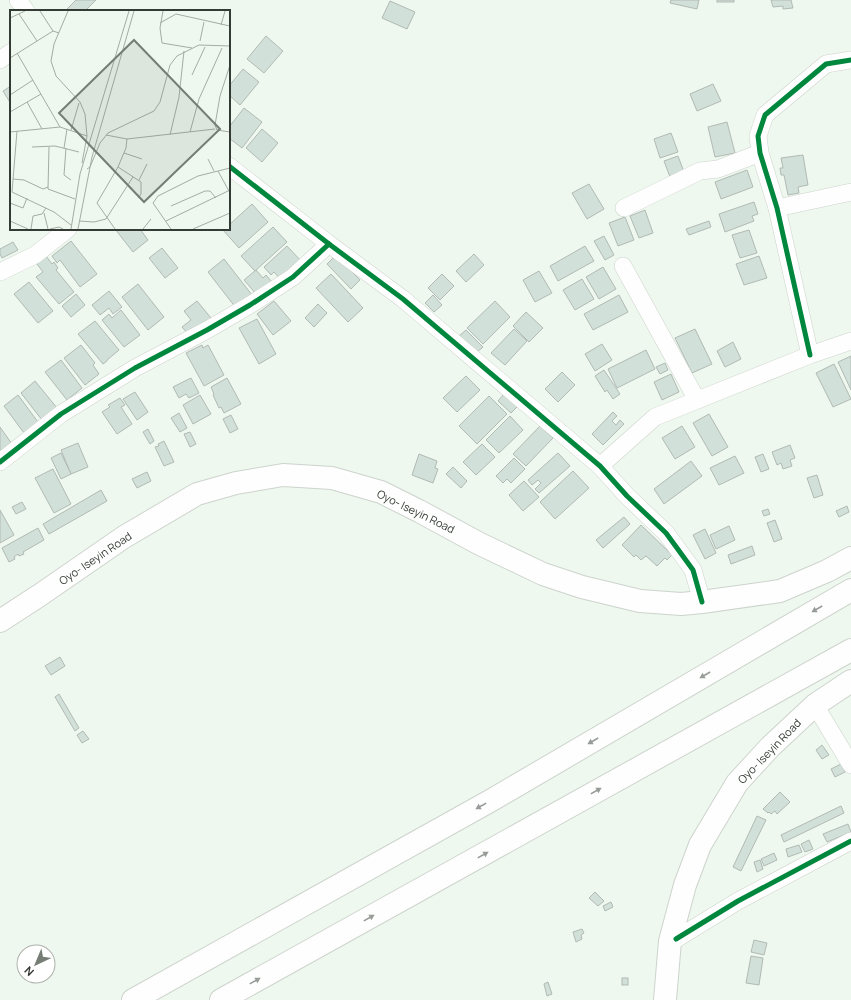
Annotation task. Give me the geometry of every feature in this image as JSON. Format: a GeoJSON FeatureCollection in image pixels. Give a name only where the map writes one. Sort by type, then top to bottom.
{"type":"FeatureCollection","features":[{"type":"Feature","properties":{"kind":"main road","name":"Oyo- Iseyin Road"},"geometry":{"type":"LineString","coordinates":[[0,621],[124,537],[196,494],[236,483],[283,475],[332,478],[381,492],[480,544],[543,574],[582,587],[640,601],[681,604],[780,591],[827,571],[851,558]]}},
{"type":"Feature","properties":{"kind":"main road"},"geometry":{"type":"LineString","coordinates":[[133,1000],[490,801],[851,590]]}},
{"type":"Feature","properties":{"kind":"main road"},"geometry":{"type":"LineString","coordinates":[[221,1000],[851,650]]}},
{"type":"Feature","properties":{"kind":"main road","name":"Oyo- Iseyin Road"},"geometry":{"type":"LineString","coordinates":[[665,1000],[670,942],[685,885],[700,844],[737,783],[770,747],[815,705],[851,681]]}},
{"type":"Feature","properties":{"kind":"street"},"geometry":{"type":"LineString","coordinates":[[18,0],[25,10]]}},
{"type":"Feature","properties":{"kind":"street"},"geometry":{"type":"LineString","coordinates":[[0,60],[10,53]]}},
{"type":"Feature","properties":{"kind":"street"},"geometry":{"type":"LineString","coordinates":[[810,355],[777,208],[760,153],[758,136],[765,115],[826,64],[851,60]]}},
{"type":"Feature","properties":{"kind":"street"},"geometry":{"type":"LineString","coordinates":[[624,208],[700,171],[718,169],[760,153]]}},
{"type":"Feature","properties":{"kind":"street"},"geometry":{"type":"LineString","coordinates":[[230,167],[402,299],[600,466],[627,496],[666,533],[693,570],[702,602]]}},
{"type":"Feature","properties":{"kind":"street"},"geometry":{"type":"LineString","coordinates":[[777,208],[851,192]]}},
{"type":"Feature","properties":{"kind":"street"},"geometry":{"type":"LineString","coordinates":[[0,272],[35,255],[67,230]]}},
{"type":"Feature","properties":{"kind":"street"},"geometry":{"type":"LineString","coordinates":[[0,462],[61,414],[135,368],[207,330],[287,281],[330,244]]}},
{"type":"Feature","properties":{"kind":"street"},"geometry":{"type":"LineString","coordinates":[[623,266],[697,400]]}},
{"type":"Feature","properties":{"kind":"street"},"geometry":{"type":"LineString","coordinates":[[600,466],[655,417],[810,355],[851,341]]}},
{"type":"Feature","properties":{"kind":"street"},"geometry":{"type":"LineString","coordinates":[[815,705],[851,765]]}},
{"type":"Feature","properties":{"kind":"street"},"geometry":{"type":"LineString","coordinates":[[676,939],[738,901],[851,841]]}},
{"type":"Feature","properties":{"kind":"building"},"geometry":{"type":"Polygon","coordinates":[[[76,0],[96,0],[86,10],[66,10],[76,0]]]}},
{"type":"Feature","properties":{"kind":"building"},"geometry":{"type":"Polygon","coordinates":[[[671,0],[699,0],[697,9],[670,3],[671,0]]]}},
{"type":"Feature","properties":{"kind":"building"},"geometry":{"type":"Polygon","coordinates":[[[717,0],[734,0],[734,2],[717,2],[717,0]]]}},
{"type":"Feature","properties":{"kind":"building"},"geometry":{"type":"Polygon","coordinates":[[[771,0],[791,0],[793,8],[783,9],[783,6],[773,7],[771,0]]]}},
{"type":"Feature","properties":{"kind":"building"},"geometry":{"type":"Polygon","coordinates":[[[390,1],[415,12],[407,29],[382,18],[390,1]]]}},
{"type":"Feature","properties":{"kind":"building"},"geometry":{"type":"Polygon","coordinates":[[[266,36],[283,51],[264,73],[247,59],[266,36]]]}},
{"type":"Feature","properties":{"kind":"building"},"geometry":{"type":"Polygon","coordinates":[[[243,69],[259,82],[240,105],[230,96],[230,85],[243,69]]]}},
{"type":"Feature","properties":{"kind":"building"},"geometry":{"type":"Polygon","coordinates":[[[713,84],[721,101],[697,111],[690,94],[713,84]]]}},
{"type":"Feature","properties":{"kind":"building"},"geometry":{"type":"Polygon","coordinates":[[[10,87],[10,102],[3,91],[10,87]]]}},
{"type":"Feature","properties":{"kind":"building"},"geometry":{"type":"Polygon","coordinates":[[[244,108],[262,122],[242,148],[230,139],[230,126],[244,108]]]}},
{"type":"Feature","properties":{"kind":"building"},"geometry":{"type":"Polygon","coordinates":[[[727,122],[735,153],[715,157],[708,127],[727,122]]]}},
{"type":"Feature","properties":{"kind":"building"},"geometry":{"type":"Polygon","coordinates":[[[262,129],[278,143],[262,162],[246,148],[262,129]]]}},
{"type":"Feature","properties":{"kind":"building"},"geometry":{"type":"Polygon","coordinates":[[[671,133],[678,152],[660,158],[654,139],[671,133]]]}},
{"type":"Feature","properties":{"kind":"building"},"geometry":{"type":"Polygon","coordinates":[[[803,155],[808,185],[798,187],[799,193],[788,195],[784,175],[781,175],[780,168],[783,168],[781,158],[803,155]]]}},
{"type":"Feature","properties":{"kind":"building"},"geometry":{"type":"Polygon","coordinates":[[[678,156],[684,172],[670,177],[664,161],[678,156]]]}},
{"type":"Feature","properties":{"kind":"building"},"geometry":{"type":"Polygon","coordinates":[[[747,170],[753,187],[721,199],[715,182],[747,170]]]}},
{"type":"Feature","properties":{"kind":"building"},"geometry":{"type":"Polygon","coordinates":[[[589,184],[604,209],[587,219],[572,193],[589,184]]]}},
{"type":"Feature","properties":{"kind":"building"},"geometry":{"type":"Polygon","coordinates":[[[754,202],[758,214],[752,216],[754,221],[725,232],[719,214],[754,202]]]}},
{"type":"Feature","properties":{"kind":"building"},"geometry":{"type":"Polygon","coordinates":[[[252,204],[268,222],[239,248],[223,230],[230,230],[230,224],[252,204]]]}},
{"type":"Feature","properties":{"kind":"building"},"geometry":{"type":"Polygon","coordinates":[[[645,210],[653,233],[639,238],[630,216],[645,210]]]}},
{"type":"Feature","properties":{"kind":"building"},"geometry":{"type":"Polygon","coordinates":[[[625,217],[634,240],[618,246],[609,223],[625,217]]]}},
{"type":"Feature","properties":{"kind":"building"},"geometry":{"type":"Polygon","coordinates":[[[709,221],[711,227],[689,235],[686,229],[709,221]]]}},
{"type":"Feature","properties":{"kind":"building"},"geometry":{"type":"Polygon","coordinates":[[[273,227],[287,242],[255,271],[241,256],[273,227]]]}},
{"type":"Feature","properties":{"kind":"building"},"geometry":{"type":"Polygon","coordinates":[[[116,230],[141,230],[148,240],[133,252],[116,230]]]}},
{"type":"Feature","properties":{"kind":"building"},"geometry":{"type":"Polygon","coordinates":[[[749,230],[757,253],[740,258],[732,235],[749,230]]]}},
{"type":"Feature","properties":{"kind":"building"},"geometry":{"type":"Polygon","coordinates":[[[604,236],[614,255],[605,260],[594,241],[604,236]]]}},
{"type":"Feature","properties":{"kind":"building"},"geometry":{"type":"Polygon","coordinates":[[[71,241],[97,274],[80,287],[60,260],[57,263],[52,256],[71,241]]]}},
{"type":"Feature","properties":{"kind":"building"},"geometry":{"type":"Polygon","coordinates":[[[13,242],[18,250],[2,258],[0,249],[13,242]]]}},
{"type":"Feature","properties":{"kind":"building"},"geometry":{"type":"Polygon","coordinates":[[[287,246],[302,262],[281,280],[274,272],[271,275],[264,267],[287,246]]]}},
{"type":"Feature","properties":{"kind":"building"},"geometry":{"type":"Polygon","coordinates":[[[585,246],[594,261],[558,281],[550,266],[585,246]]]}},
{"type":"Feature","properties":{"kind":"building"},"geometry":{"type":"Polygon","coordinates":[[[162,248],[178,268],[165,278],[149,258],[162,248]]]}},
{"type":"Feature","properties":{"kind":"building"},"geometry":{"type":"Polygon","coordinates":[[[474,254],[484,265],[466,282],[456,271],[474,254]]]}},
{"type":"Feature","properties":{"kind":"building"},"geometry":{"type":"Polygon","coordinates":[[[336,255],[360,280],[351,289],[327,264],[336,255]]]}},
{"type":"Feature","properties":{"kind":"building"},"geometry":{"type":"Polygon","coordinates":[[[46,256],[52,264],[54,262],[58,268],[56,270],[74,292],[59,304],[36,277],[43,272],[37,264],[46,256]]]}},
{"type":"Feature","properties":{"kind":"building"},"geometry":{"type":"Polygon","coordinates":[[[759,256],[767,278],[744,285],[736,264],[759,256]]]}},
{"type":"Feature","properties":{"kind":"building"},"geometry":{"type":"Polygon","coordinates":[[[224,259],[252,295],[236,308],[208,272],[224,259]]]}},
{"type":"Feature","properties":{"kind":"building"},"geometry":{"type":"Polygon","coordinates":[[[603,267],[616,289],[599,299],[586,277],[603,267]]]}},
{"type":"Feature","properties":{"kind":"building"},"geometry":{"type":"Polygon","coordinates":[[[256,270],[263,278],[266,275],[272,282],[257,295],[244,280],[256,270]]]}},
{"type":"Feature","properties":{"kind":"building"},"geometry":{"type":"Polygon","coordinates":[[[539,271],[552,293],[535,302],[523,280],[539,271]]]}},
{"type":"Feature","properties":{"kind":"building"},"geometry":{"type":"Polygon","coordinates":[[[331,274],[363,308],[348,322],[316,288],[331,274]]]}},
{"type":"Feature","properties":{"kind":"building"},"geometry":{"type":"Polygon","coordinates":[[[442,274],[454,286],[440,300],[428,288],[442,274]]]}},
{"type":"Feature","properties":{"kind":"building"},"geometry":{"type":"Polygon","coordinates":[[[582,279],[594,299],[575,310],[563,290],[582,279]]]}},
{"type":"Feature","properties":{"kind":"building"},"geometry":{"type":"Polygon","coordinates":[[[29,282],[53,311],[38,323],[14,294],[29,282]]]}},
{"type":"Feature","properties":{"kind":"building"},"geometry":{"type":"Polygon","coordinates":[[[138,284],[164,317],[148,330],[122,297],[138,284]]]}},
{"type":"Feature","properties":{"kind":"building"},"geometry":{"type":"Polygon","coordinates":[[[109,291],[122,307],[113,314],[109,308],[100,315],[92,305],[109,291]]]}},
{"type":"Feature","properties":{"kind":"building"},"geometry":{"type":"Polygon","coordinates":[[[76,294],[85,305],[71,317],[62,306],[76,294]]]}},
{"type":"Feature","properties":{"kind":"building"},"geometry":{"type":"Polygon","coordinates":[[[433,295],[442,305],[434,312],[425,303],[433,295]]]}},
{"type":"Feature","properties":{"kind":"building"},"geometry":{"type":"Polygon","coordinates":[[[619,295],[628,312],[593,330],[584,314],[619,295]]]}},
{"type":"Feature","properties":{"kind":"building"},"geometry":{"type":"Polygon","coordinates":[[[197,301],[211,318],[189,335],[182,327],[191,320],[184,311],[197,301]]]}},
{"type":"Feature","properties":{"kind":"building"},"geometry":{"type":"Polygon","coordinates":[[[274,301],[291,321],[273,335],[257,314],[274,301]]]}},
{"type":"Feature","properties":{"kind":"building"},"geometry":{"type":"Polygon","coordinates":[[[495,301],[510,317],[483,344],[467,328],[495,301]]]}},
{"type":"Feature","properties":{"kind":"building"},"geometry":{"type":"Polygon","coordinates":[[[318,304],[327,313],[314,327],[305,318],[318,304]]]}},
{"type":"Feature","properties":{"kind":"building"},"geometry":{"type":"Polygon","coordinates":[[[121,310],[140,335],[124,347],[102,320],[109,314],[112,318],[121,310]]]}},
{"type":"Feature","properties":{"kind":"building"},"geometry":{"type":"Polygon","coordinates":[[[526,312],[543,328],[529,342],[513,326],[526,312]]]}},
{"type":"Feature","properties":{"kind":"building"},"geometry":{"type":"Polygon","coordinates":[[[257,319],[276,354],[259,364],[239,328],[257,319]]]}},
{"type":"Feature","properties":{"kind":"building"},"geometry":{"type":"Polygon","coordinates":[[[95,321],[119,350],[103,364],[78,334],[95,321]]]}},
{"type":"Feature","properties":{"kind":"building"},"geometry":{"type":"Polygon","coordinates":[[[514,329],[527,341],[505,365],[491,353],[514,329]]]}},
{"type":"Feature","properties":{"kind":"building"},"geometry":{"type":"Polygon","coordinates":[[[695,329],[712,364],[692,373],[675,338],[695,329]]]}},
{"type":"Feature","properties":{"kind":"building"},"geometry":{"type":"Polygon","coordinates":[[[466,330],[483,347],[476,353],[459,336],[466,330]]]}},
{"type":"Feature","properties":{"kind":"building"},"geometry":{"type":"Polygon","coordinates":[[[733,342],[741,359],[725,367],[717,351],[733,342]]]}},
{"type":"Feature","properties":{"kind":"building"},"geometry":{"type":"Polygon","coordinates":[[[602,344],[612,360],[595,371],[585,354],[602,344]]]}},
{"type":"Feature","properties":{"kind":"building"},"geometry":{"type":"Polygon","coordinates":[[[81,345],[95,363],[93,365],[99,374],[85,385],[64,358],[81,345]]]}},
{"type":"Feature","properties":{"kind":"building"},"geometry":{"type":"Polygon","coordinates":[[[202,345],[203,348],[208,345],[224,375],[204,386],[186,353],[202,345]]]}},
{"type":"Feature","properties":{"kind":"building"},"geometry":{"type":"Polygon","coordinates":[[[646,350],[655,369],[617,388],[608,369],[646,350]]]}},
{"type":"Feature","properties":{"kind":"building"},"geometry":{"type":"Polygon","coordinates":[[[851,356],[851,390],[838,362],[851,356]]]}},
{"type":"Feature","properties":{"kind":"building"},"geometry":{"type":"Polygon","coordinates":[[[61,360],[82,388],[67,400],[45,372],[61,360]]]}},
{"type":"Feature","properties":{"kind":"building"},"geometry":{"type":"Polygon","coordinates":[[[665,363],[668,370],[660,374],[656,367],[665,363]]]}},
{"type":"Feature","properties":{"kind":"building"},"geometry":{"type":"Polygon","coordinates":[[[834,364],[851,399],[833,407],[816,373],[834,364]]]}},
{"type":"Feature","properties":{"kind":"building"},"geometry":{"type":"Polygon","coordinates":[[[604,370],[620,394],[613,399],[607,390],[605,392],[595,376],[604,370]]]}},
{"type":"Feature","properties":{"kind":"building"},"geometry":{"type":"Polygon","coordinates":[[[562,372],[575,385],[558,402],[545,389],[562,372]]]}},
{"type":"Feature","properties":{"kind":"building"},"geometry":{"type":"Polygon","coordinates":[[[671,374],[679,392],[662,400],[654,382],[671,374]]]}},
{"type":"Feature","properties":{"kind":"building"},"geometry":{"type":"Polygon","coordinates":[[[466,376],[480,390],[457,412],[443,398],[466,376]]]}},
{"type":"Feature","properties":{"kind":"building"},"geometry":{"type":"Polygon","coordinates":[[[191,378],[199,393],[189,398],[186,394],[179,398],[173,387],[191,378]]]}},
{"type":"Feature","properties":{"kind":"building"},"geometry":{"type":"Polygon","coordinates":[[[227,378],[241,404],[224,413],[221,407],[219,408],[211,387],[227,378]]]}},
{"type":"Feature","properties":{"kind":"building"},"geometry":{"type":"Polygon","coordinates":[[[35,381],[57,408],[42,420],[21,393],[35,381]]]}},
{"type":"Feature","properties":{"kind":"building"},"geometry":{"type":"Polygon","coordinates":[[[135,392],[148,412],[137,420],[123,399],[135,392]]]}},
{"type":"Feature","properties":{"kind":"building"},"geometry":{"type":"Polygon","coordinates":[[[504,394],[517,407],[511,413],[498,401],[504,394]]]}},
{"type":"Feature","properties":{"kind":"building"},"geometry":{"type":"Polygon","coordinates":[[[18,395],[38,422],[24,433],[4,406],[18,395]]]}},
{"type":"Feature","properties":{"kind":"building"},"geometry":{"type":"Polygon","coordinates":[[[200,395],[211,414],[193,424],[183,405],[200,395]]]}},
{"type":"Feature","properties":{"kind":"building"},"geometry":{"type":"Polygon","coordinates":[[[489,396],[507,414],[477,444],[459,426],[489,396]]]}},
{"type":"Feature","properties":{"kind":"building"},"geometry":{"type":"Polygon","coordinates":[[[120,398],[125,405],[121,407],[132,424],[117,434],[102,412],[110,407],[108,405],[120,398]]]}},
{"type":"Feature","properties":{"kind":"building"},"geometry":{"type":"Polygon","coordinates":[[[613,412],[617,416],[612,421],[616,425],[620,420],[624,424],[603,445],[592,434],[613,412]]]}},
{"type":"Feature","properties":{"kind":"building"},"geometry":{"type":"Polygon","coordinates":[[[179,413],[187,428],[180,432],[171,418],[179,413]]]}},
{"type":"Feature","properties":{"kind":"building"},"geometry":{"type":"Polygon","coordinates":[[[709,414],[728,447],[712,456],[693,423],[709,414]]]}},
{"type":"Feature","properties":{"kind":"building"},"geometry":{"type":"Polygon","coordinates":[[[231,415],[238,429],[230,433],[223,419],[231,415]]]}},
{"type":"Feature","properties":{"kind":"building"},"geometry":{"type":"Polygon","coordinates":[[[510,416],[523,430],[499,453],[486,440],[510,416]]]}},
{"type":"Feature","properties":{"kind":"building"},"geometry":{"type":"Polygon","coordinates":[[[540,426],[553,438],[526,466],[513,454],[540,426]]]}},
{"type":"Feature","properties":{"kind":"building"},"geometry":{"type":"Polygon","coordinates":[[[682,426],[695,447],[675,459],[662,438],[682,426]]]}},
{"type":"Feature","properties":{"kind":"building"},"geometry":{"type":"Polygon","coordinates":[[[0,427],[12,444],[0,453],[0,427]]]}},
{"type":"Feature","properties":{"kind":"building"},"geometry":{"type":"Polygon","coordinates":[[[148,429],[154,441],[150,444],[143,432],[148,429]]]}},
{"type":"Feature","properties":{"kind":"building"},"geometry":{"type":"Polygon","coordinates":[[[190,432],[196,444],[190,447],[184,434],[190,432]]]}},
{"type":"Feature","properties":{"kind":"building"},"geometry":{"type":"Polygon","coordinates":[[[164,441],[174,462],[164,466],[155,447],[159,446],[158,444],[164,441]]]}},
{"type":"Feature","properties":{"kind":"building"},"geometry":{"type":"Polygon","coordinates":[[[78,443],[88,467],[71,474],[61,450],[78,443]]]}},
{"type":"Feature","properties":{"kind":"building"},"geometry":{"type":"Polygon","coordinates":[[[482,444],[495,457],[476,475],[463,462],[482,444]]]}},
{"type":"Feature","properties":{"kind":"building"},"geometry":{"type":"Polygon","coordinates":[[[790,445],[795,458],[790,460],[792,466],[783,469],[781,463],[777,465],[772,452],[790,445]]]}},
{"type":"Feature","properties":{"kind":"building"},"geometry":{"type":"Polygon","coordinates":[[[61,453],[71,474],[61,479],[51,458],[61,453]]]}},
{"type":"Feature","properties":{"kind":"building"},"geometry":{"type":"Polygon","coordinates":[[[558,453],[570,466],[539,493],[535,489],[541,483],[538,480],[532,485],[528,480],[558,453]]]}},
{"type":"Feature","properties":{"kind":"building"},"geometry":{"type":"Polygon","coordinates":[[[419,454],[437,461],[435,468],[438,469],[433,483],[412,475],[419,454]]]}},
{"type":"Feature","properties":{"kind":"building"},"geometry":{"type":"Polygon","coordinates":[[[763,454],[769,469],[761,472],[755,457],[763,454]]]}},
{"type":"Feature","properties":{"kind":"building"},"geometry":{"type":"Polygon","coordinates":[[[735,456],[744,473],[719,485],[710,468],[735,456]]]}},
{"type":"Feature","properties":{"kind":"building"},"geometry":{"type":"Polygon","coordinates":[[[514,458],[525,469],[511,483],[507,479],[503,483],[496,476],[514,458]]]}},
{"type":"Feature","properties":{"kind":"building"},"geometry":{"type":"Polygon","coordinates":[[[691,461],[702,476],[664,504],[654,489],[691,461]]]}},
{"type":"Feature","properties":{"kind":"building"},"geometry":{"type":"Polygon","coordinates":[[[453,467],[467,481],[461,488],[446,474],[453,467]]]}},
{"type":"Feature","properties":{"kind":"building"},"geometry":{"type":"Polygon","coordinates":[[[53,469],[71,504],[54,513],[35,478],[53,469]]]}},
{"type":"Feature","properties":{"kind":"building"},"geometry":{"type":"Polygon","coordinates":[[[573,471],[589,488],[555,519],[540,502],[573,471]]]}},
{"type":"Feature","properties":{"kind":"building"},"geometry":{"type":"Polygon","coordinates":[[[147,472],[151,481],[137,488],[132,479],[147,472]]]}},
{"type":"Feature","properties":{"kind":"building"},"geometry":{"type":"Polygon","coordinates":[[[817,475],[823,495],[814,498],[807,478],[817,475]]]}},
{"type":"Feature","properties":{"kind":"building"},"geometry":{"type":"Polygon","coordinates":[[[524,481],[539,497],[523,511],[509,495],[524,481]]]}},
{"type":"Feature","properties":{"kind":"building"},"geometry":{"type":"Polygon","coordinates":[[[101,490],[107,501],[49,534],[43,524],[101,490]]]}},
{"type":"Feature","properties":{"kind":"building"},"geometry":{"type":"Polygon","coordinates":[[[22,502],[26,509],[16,514],[12,507],[22,502]]]}},
{"type":"Feature","properties":{"kind":"building"},"geometry":{"type":"Polygon","coordinates":[[[847,506],[849,512],[839,517],[836,511],[847,506]]]}},
{"type":"Feature","properties":{"kind":"building"},"geometry":{"type":"Polygon","coordinates":[[[768,509],[770,514],[764,516],[762,511],[768,509]]]}},
{"type":"Feature","properties":{"kind":"building"},"geometry":{"type":"Polygon","coordinates":[[[0,510],[14,535],[0,543],[0,510]]]}},
{"type":"Feature","properties":{"kind":"building"},"geometry":{"type":"Polygon","coordinates":[[[624,517],[630,524],[603,548],[596,540],[624,517]]]}},
{"type":"Feature","properties":{"kind":"building"},"geometry":{"type":"Polygon","coordinates":[[[775,520],[782,539],[774,542],[767,523],[775,520]]]}},
{"type":"Feature","properties":{"kind":"building"},"geometry":{"type":"Polygon","coordinates":[[[641,525],[672,555],[667,560],[665,558],[657,566],[646,556],[641,560],[636,555],[634,557],[622,545],[641,525]]]}},
{"type":"Feature","properties":{"kind":"building"},"geometry":{"type":"Polygon","coordinates":[[[729,526],[735,540],[716,549],[710,535],[729,526]]]}},
{"type":"Feature","properties":{"kind":"building"},"geometry":{"type":"Polygon","coordinates":[[[38,528],[44,540],[23,552],[24,554],[19,556],[18,554],[14,557],[15,559],[9,562],[2,548],[38,528]]]}},
{"type":"Feature","properties":{"kind":"building"},"geometry":{"type":"Polygon","coordinates":[[[705,529],[716,553],[705,559],[693,535],[705,529]]]}},
{"type":"Feature","properties":{"kind":"building"},"geometry":{"type":"Polygon","coordinates":[[[752,546],[755,555],[731,564],[728,555],[752,546]]]}},
{"type":"Feature","properties":{"kind":"building"},"geometry":{"type":"Polygon","coordinates":[[[60,657],[65,666],[51,675],[45,666],[60,657]]]}},
{"type":"Feature","properties":{"kind":"building"},"geometry":{"type":"Polygon","coordinates":[[[59,694],[79,728],[75,731],[55,697],[59,694]]]}},
{"type":"Feature","properties":{"kind":"building"},"geometry":{"type":"Polygon","coordinates":[[[83,731],[89,739],[82,743],[77,735],[83,731]]]}},
{"type":"Feature","properties":{"kind":"building"},"geometry":{"type":"Polygon","coordinates":[[[822,745],[829,755],[822,759],[816,750],[822,745]]]}},
{"type":"Feature","properties":{"kind":"building"},"geometry":{"type":"Polygon","coordinates":[[[841,764],[845,772],[835,777],[831,769],[841,764]]]}},
{"type":"Feature","properties":{"kind":"building"},"geometry":{"type":"Polygon","coordinates":[[[780,792],[790,802],[777,814],[775,811],[771,814],[769,812],[768,813],[763,809],[780,792]]]}},
{"type":"Feature","properties":{"kind":"building"},"geometry":{"type":"Polygon","coordinates":[[[841,806],[844,813],[784,842],[781,835],[841,806]]]}},
{"type":"Feature","properties":{"kind":"building"},"geometry":{"type":"Polygon","coordinates":[[[757,816],[766,820],[741,871],[733,867],[757,816]]]}},
{"type":"Feature","properties":{"kind":"building"},"geometry":{"type":"Polygon","coordinates":[[[848,824],[851,832],[827,842],[823,834],[848,824]]]}},
{"type":"Feature","properties":{"kind":"building"},"geometry":{"type":"Polygon","coordinates":[[[809,840],[813,849],[805,852],[801,844],[809,840]]]}},
{"type":"Feature","properties":{"kind":"building"},"geometry":{"type":"Polygon","coordinates":[[[799,845],[802,852],[788,857],[786,849],[799,845]]]}},
{"type":"Feature","properties":{"kind":"building"},"geometry":{"type":"Polygon","coordinates":[[[774,853],[777,860],[764,866],[761,859],[774,853]]]}},
{"type":"Feature","properties":{"kind":"building"},"geometry":{"type":"Polygon","coordinates":[[[760,860],[763,869],[757,872],[754,862],[760,860]]]}},
{"type":"Feature","properties":{"kind":"building"},"geometry":{"type":"Polygon","coordinates":[[[595,892],[604,901],[598,906],[589,898],[595,892]]]}},
{"type":"Feature","properties":{"kind":"building"},"geometry":{"type":"Polygon","coordinates":[[[611,902],[613,907],[605,911],[603,906],[611,902]]]}},
{"type":"Feature","properties":{"kind":"building"},"geometry":{"type":"Polygon","coordinates":[[[582,929],[584,933],[581,935],[582,939],[576,942],[573,932],[582,929]]]}},
{"type":"Feature","properties":{"kind":"building"},"geometry":{"type":"Polygon","coordinates":[[[754,940],[767,943],[764,955],[751,952],[754,940]]]}},
{"type":"Feature","properties":{"kind":"building"},"geometry":{"type":"Polygon","coordinates":[[[751,956],[763,958],[759,985],[746,983],[751,956]]]}},
{"type":"Feature","properties":{"kind":"building"},"geometry":{"type":"Polygon","coordinates":[[[622,978],[628,978],[628,985],[622,985],[622,978]]]}},
{"type":"Feature","properties":{"kind":"building"},"geometry":{"type":"Polygon","coordinates":[[[548,982],[552,994],[547,996],[544,984],[548,982]]]}},
{"type":"Feature","properties":{"kind":"cycle path"},"geometry":{"type":"LineString","coordinates":[[810,355],[777,208],[760,153],[758,136],[765,115],[826,64],[851,60]]}},
{"type":"Feature","properties":{"kind":"cycle path"},"geometry":{"type":"LineString","coordinates":[[230,167],[329,244],[403,299],[600,466],[627,496],[666,533],[693,570],[702,602]]}},
{"type":"Feature","properties":{"kind":"cycle path"},"geometry":{"type":"LineString","coordinates":[[0,462],[61,414],[135,368],[207,330],[250,305],[293,277],[329,244]]}},
{"type":"Feature","properties":{"kind":"cycle path"},"geometry":{"type":"LineString","coordinates":[[676,939],[738,901],[851,841]]}}]}
